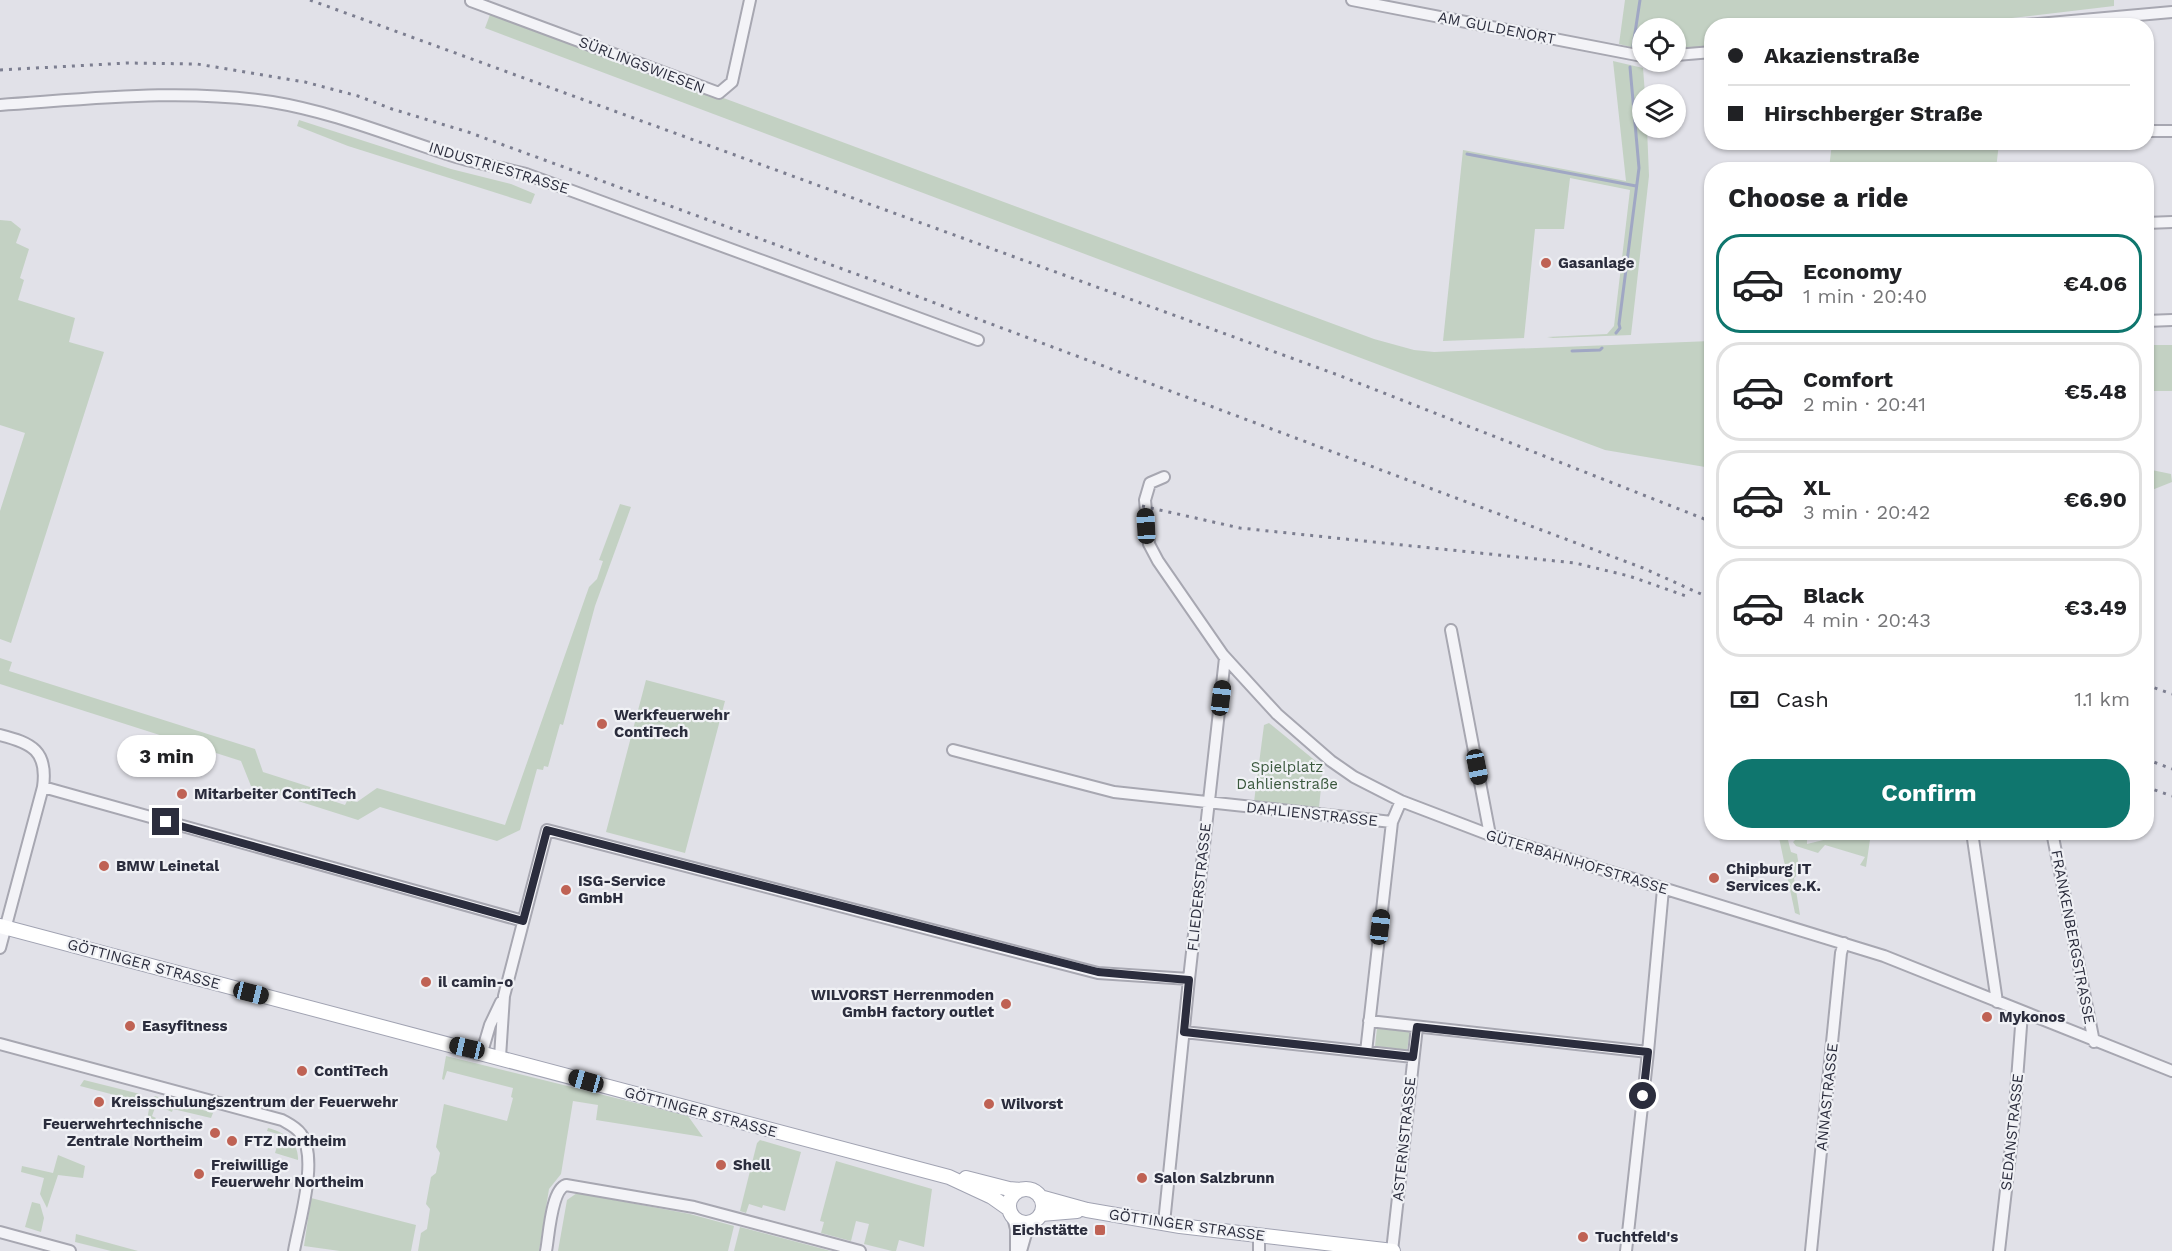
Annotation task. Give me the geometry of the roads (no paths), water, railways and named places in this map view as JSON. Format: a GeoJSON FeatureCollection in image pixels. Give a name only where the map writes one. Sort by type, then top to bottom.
{"type":"FeatureCollection","features":[{"type":"Feature","properties":{"kind":"main road","name":"GÖTTINGER STRASSE"},"geometry":{"type":"LineString","coordinates":[[3,927],[949,1176],[975,1179],[1009,1189],[1030,1190],[1040,1197],[1087,1210],[1259,1236],[1392,1251]]}},
{"type":"Feature","properties":{"kind":"main road","name":"GÖTTINGER STRASSE"},"geometry":{"type":"LineString","coordinates":[[949,1176],[992,1197],[1020,1222],[1087,1210]]}},
{"type":"Feature","properties":{"kind":"main road"},"geometry":{"type":"LineString","coordinates":[[1011,1213],[1011,1197],[1021,1190]]}},
{"type":"Feature","properties":{"kind":"main road"},"geometry":{"type":"LineString","coordinates":[[1036,1218],[1043,1206],[1040,1197]]}},
{"type":"Feature","properties":{"kind":"street","name":"SÜRLINGSWIESEN"},"geometry":{"type":"LineString","coordinates":[[471,0],[719,93],[732,81],[750,0]]}},
{"type":"Feature","properties":{"kind":"street","name":"AM GULDENORT"},"geometry":{"type":"LineString","coordinates":[[1352,0],[1632,54]]}},
{"type":"Feature","properties":{"kind":"street"},"geometry":{"type":"LineString","coordinates":[[2104,18],[2172,12]]}},
{"type":"Feature","properties":{"kind":"street"},"geometry":{"type":"LineString","coordinates":[[1686,54],[1704,53]]}},
{"type":"Feature","properties":{"kind":"street","name":"INDUSTRIESTRASSE"},"geometry":{"type":"LineString","coordinates":[[0,105],[168,95],[213,96],[275,102],[334,115],[449,155],[526,174],[978,340]]}},
{"type":"Feature","properties":{"kind":"street"},"geometry":{"type":"LineString","coordinates":[[2154,131],[2172,131]]}},
{"type":"Feature","properties":{"kind":"street"},"geometry":{"type":"LineString","coordinates":[[2154,223],[2172,222]]}},
{"type":"Feature","properties":{"kind":"street"},"geometry":{"type":"LineString","coordinates":[[2154,321],[2172,320]]}},
{"type":"Feature","properties":{"kind":"street","name":"GÜTERBAHNHOFSTRASSE"},"geometry":{"type":"LineString","coordinates":[[1164,477],[1150,483],[1145,494],[1149,544],[1158,561],[1225,658],[1277,714],[1331,761],[1354,777],[1401,801],[1490,836],[1884,956],[2094,1042],[2172,1071]]}},
{"type":"Feature","properties":{"kind":"street"},"geometry":{"type":"LineString","coordinates":[[1451,630],[1490,836]]}},
{"type":"Feature","properties":{"kind":"street","name":"FLIEDERSTRASSE"},"geometry":{"type":"LineString","coordinates":[[1164,1223],[1225,658]]}},
{"type":"Feature","properties":{"kind":"street"},"geometry":{"type":"LineString","coordinates":[[0,735],[31,746],[43,763],[43,787],[3,927],[0,948]]}},
{"type":"Feature","properties":{"kind":"street","name":"DAHLIENSTRASSE"},"geometry":{"type":"LineString","coordinates":[[953,750],[1114,792],[1208,803],[1392,822],[1401,801]]}},
{"type":"Feature","properties":{"kind":"street"},"geometry":{"type":"LineString","coordinates":[[43,787],[523,921]]}},
{"type":"Feature","properties":{"kind":"street"},"geometry":{"type":"LineString","coordinates":[[1366,1052],[1392,822]]}},
{"type":"Feature","properties":{"kind":"street"},"geometry":{"type":"LineString","coordinates":[[500,1057],[504,996],[547,830],[1098,972],[1189,980]]}},
{"type":"Feature","properties":{"kind":"street"},"geometry":{"type":"LineString","coordinates":[[1973,840],[1997,1002]]}},
{"type":"Feature","properties":{"kind":"street","name":"FRANKENBERGSTRASSE"},"geometry":{"type":"LineString","coordinates":[[2054,840],[2094,1042]]}},
{"type":"Feature","properties":{"kind":"street"},"geometry":{"type":"LineString","coordinates":[[1626,1251],[1663,889]]}},
{"type":"Feature","properties":{"kind":"street","name":"ANNASTRASSE"},"geometry":{"type":"LineString","coordinates":[[1811,1251],[1841,952],[1844,944]]}},
{"type":"Feature","properties":{"kind":"street"},"geometry":{"type":"LineString","coordinates":[[482,1052],[490,1025],[504,996]]}},
{"type":"Feature","properties":{"kind":"street","name":"SEDANSTRASSE"},"geometry":{"type":"LineString","coordinates":[[1999,1251],[2014,1120],[2022,1013]]}},
{"type":"Feature","properties":{"kind":"street"},"geometry":{"type":"LineString","coordinates":[[1370,1021],[1648,1052]]}},
{"type":"Feature","properties":{"kind":"street","name":"ASTERNSTRASSE"},"geometry":{"type":"LineString","coordinates":[[1392,1251],[1417,1027]]}},
{"type":"Feature","properties":{"kind":"street"},"geometry":{"type":"LineString","coordinates":[[1184,1032],[1413,1057]]}},
{"type":"Feature","properties":{"kind":"street"},"geometry":{"type":"LineString","coordinates":[[0,1044],[282,1120],[293,1126],[302,1135],[307,1148],[309,1165],[294,1251]]}},
{"type":"Feature","properties":{"kind":"street"},"geometry":{"type":"LineString","coordinates":[[546,1251],[555,1198],[559,1189],[566,1185],[694,1207],[860,1251]]}},
{"type":"Feature","properties":{"kind":"street"},"geometry":{"type":"LineString","coordinates":[[1011,1213],[1018,1251]]}},
{"type":"Feature","properties":{"kind":"street"},"geometry":{"type":"LineString","coordinates":[[1018,1251],[1027,1230],[1036,1218]]}},
{"type":"Feature","properties":{"kind":"street"},"geometry":{"type":"LineString","coordinates":[[0,1232],[70,1251]]}},
{"type":"Feature","properties":{"kind":"street"},"geometry":{"type":"LineString","coordinates":[[1259,1236],[1259,1251]]}},
{"type":"Feature","properties":{"kind":"waterway"},"geometry":{"type":"LineString","coordinates":[[1637,18],[1640,0]]}},
{"type":"Feature","properties":{"kind":"waterway"},"geometry":{"type":"LineString","coordinates":[[1616,333],[1620,328],[1639,168],[1630,67]]}},
{"type":"Feature","properties":{"kind":"waterway"},"geometry":{"type":"LineString","coordinates":[[1467,154],[1636,186]]}},
{"type":"Feature","properties":{"kind":"waterway"},"geometry":{"type":"LineString","coordinates":[[1572,351],[1602,348]]}},
{"type":"Feature","properties":{"kind":"railway"},"geometry":{"type":"LineString","coordinates":[[310,0],[1338,375],[1704,519]]}},
{"type":"Feature","properties":{"kind":"railway"},"geometry":{"type":"LineString","coordinates":[[0,70],[128,63],[197,64],[305,82],[358,96],[468,132],[919,297],[1643,568],[1704,595]]}},
{"type":"Feature","properties":{"kind":"railway"},"geometry":{"type":"LineString","coordinates":[[1142,506],[1240,528],[1575,563],[1629,576],[1686,596]]}},
{"type":"Feature","properties":{"kind":"railway"},"geometry":{"type":"LineString","coordinates":[[2154,688],[2172,694]]}},
{"type":"Feature","properties":{"kind":"railway"},"geometry":{"type":"LineString","coordinates":[[2154,762],[2172,769]]}},
{"type":"Feature","properties":{"kind":"railway"},"geometry":{"type":"LineString","coordinates":[[2154,790],[2172,796]]}},
{"type":"Feature","properties":{"kind":"place","name":"Gasanlage"},"geometry":{"type":"Point","coordinates":[1546,263]}},
{"type":"Feature","properties":{"kind":"place","name":"Werkfeuerwehr ContiTech"},"geometry":{"type":"Point","coordinates":[602,724]}},
{"type":"Feature","properties":{"kind":"place","name":"Mitarbeiter ContiTech"},"geometry":{"type":"Point","coordinates":[182,794]}},
{"type":"Feature","properties":{"kind":"place","name":"BMW Leinetal"},"geometry":{"type":"Point","coordinates":[104,866]}},
{"type":"Feature","properties":{"kind":"place","name":"Chipburg IT Services e.K."},"geometry":{"type":"Point","coordinates":[1714,878]}},
{"type":"Feature","properties":{"kind":"place","name":"ISG-Service GmbH"},"geometry":{"type":"Point","coordinates":[566,890]}},
{"type":"Feature","properties":{"kind":"place","name":"il camin-o"},"geometry":{"type":"Point","coordinates":[426,982]}},
{"type":"Feature","properties":{"kind":"place","name":"WILVORST Herrenmoden GmbH factory outlet"},"geometry":{"type":"Point","coordinates":[1006,1004]}},
{"type":"Feature","properties":{"kind":"place","name":"Mykonos"},"geometry":{"type":"Point","coordinates":[1987,1017]}},
{"type":"Feature","properties":{"kind":"place","name":"Easyfitness"},"geometry":{"type":"Point","coordinates":[130,1026]}},
{"type":"Feature","properties":{"kind":"place","name":"ContiTech"},"geometry":{"type":"Point","coordinates":[302,1071]}},
{"type":"Feature","properties":{"kind":"place","name":"Kreisschulungszentrum der Feuerwehr"},"geometry":{"type":"Point","coordinates":[99,1102]}},
{"type":"Feature","properties":{"kind":"place","name":"Wilvorst"},"geometry":{"type":"Point","coordinates":[989,1104]}},
{"type":"Feature","properties":{"kind":"place","name":"Feuerwehrtechnische Zentrale Northeim"},"geometry":{"type":"Point","coordinates":[215,1133]}},
{"type":"Feature","properties":{"kind":"place","name":"FTZ Northeim"},"geometry":{"type":"Point","coordinates":[232,1141]}},
{"type":"Feature","properties":{"kind":"place","name":"Shell"},"geometry":{"type":"Point","coordinates":[721,1165]}},
{"type":"Feature","properties":{"kind":"place","name":"Freiwillige Feuerwehr Northeim"},"geometry":{"type":"Point","coordinates":[199,1174]}},
{"type":"Feature","properties":{"kind":"place","name":"Salon Salzbrunn"},"geometry":{"type":"Point","coordinates":[1142,1178]}},
{"type":"Feature","properties":{"kind":"place","name":"Eichstätte"},"geometry":{"type":"Point","coordinates":[1100,1230]}},
{"type":"Feature","properties":{"kind":"place","name":"Tuchtfeld's"},"geometry":{"type":"Point","coordinates":[1583,1237]}},
{"type":"Feature","properties":{"kind":"park label","name":"Spielplatz Dahlienstraße"},"geometry":{"type":"Point","coordinates":[1287,776]}}]}
